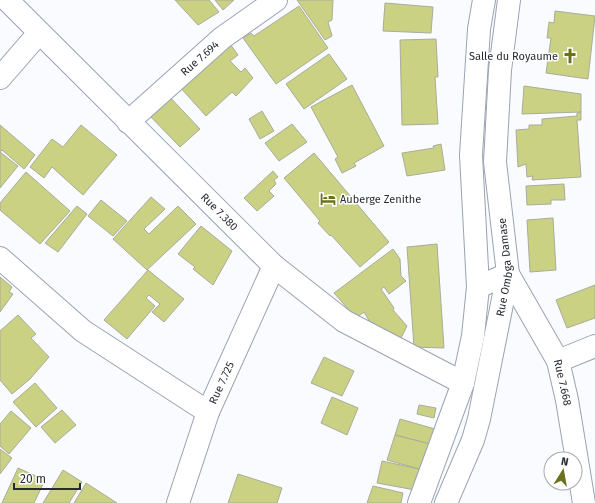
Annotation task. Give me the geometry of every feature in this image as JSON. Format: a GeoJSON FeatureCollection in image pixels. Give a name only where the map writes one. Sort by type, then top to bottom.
{"type":"FeatureCollection","features":[{"type":"Feature","properties":{"kind":"street","name":"Rue 7.380"},"geometry":{"type":"LineString","coordinates":[[7,0],[274,266],[344,321],[463,383]]}},
{"type":"Feature","properties":{"kind":"street","name":"Rue 7.694"},"geometry":{"type":"LineString","coordinates":[[128,122],[222,38],[276,0]]}},
{"type":"Feature","properties":{"kind":"street","name":"Rue Ombga Damase"},"geometry":{"type":"LineString","coordinates":[[419,503],[463,383],[473,336],[478,287],[471,155],[478,43],[484,0]]}},
{"type":"Feature","properties":{"kind":"street","name":"Rue Ombga Damase"},"geometry":{"type":"LineString","coordinates":[[446,503],[473,440],[480,419],[508,274],[495,162],[500,70],[509,0]]}},
{"type":"Feature","properties":{"kind":"street"},"geometry":{"type":"LineString","coordinates":[[0,78],[39,33]]}},
{"type":"Feature","properties":{"kind":"street"},"geometry":{"type":"LineString","coordinates":[[0,258],[83,331],[208,412]]}},
{"type":"Feature","properties":{"kind":"street","name":"Rue 7.725"},"geometry":{"type":"LineString","coordinates":[[178,503],[208,412],[274,266]]}},
{"type":"Feature","properties":{"kind":"street"},"geometry":{"type":"LineString","coordinates":[[478,287],[508,274]]}},
{"type":"Feature","properties":{"kind":"street","name":"Rue 7.668"},"geometry":{"type":"LineString","coordinates":[[508,274],[558,361],[567,400],[584,503]]}},
{"type":"Feature","properties":{"kind":"street"},"geometry":{"type":"LineString","coordinates":[[558,361],[595,346]]}},
{"type":"Feature","properties":{"kind":"building"},"geometry":{"type":"Polygon","coordinates":[[[175,0],[209,0],[219,12],[198,25],[175,0]]]}},
{"type":"Feature","properties":{"kind":"building"},"geometry":{"type":"Polygon","coordinates":[[[215,0],[234,0],[223,10],[215,0]]]}},
{"type":"Feature","properties":{"kind":"building"},"geometry":{"type":"Polygon","coordinates":[[[297,0],[333,0],[332,20],[328,22],[332,36],[325,40],[297,0]]]}},
{"type":"Feature","properties":{"kind":"building"},"geometry":{"type":"Polygon","coordinates":[[[385,3],[433,7],[431,33],[383,31],[385,3]]]}},
{"type":"Feature","properties":{"kind":"building"},"geometry":{"type":"Polygon","coordinates":[[[299,6],[328,48],[276,84],[243,38],[251,33],[254,36],[299,6]]]}},
{"type":"Feature","properties":{"kind":"building","name":"Salle du Royaume"},"geometry":{"type":"Polygon","coordinates":[[[555,11],[595,16],[588,79],[546,73],[551,38],[547,38],[549,22],[554,23],[555,11]]]}},
{"type":"Feature","properties":{"kind":"building"},"geometry":{"type":"Polygon","coordinates":[[[436,39],[438,77],[435,77],[438,124],[402,125],[400,40],[436,39]]]}},
{"type":"Feature","properties":{"kind":"building"},"geometry":{"type":"Polygon","coordinates":[[[228,41],[238,55],[230,61],[241,72],[245,68],[253,78],[236,96],[232,92],[206,116],[179,86],[228,41]]]}},
{"type":"Feature","properties":{"kind":"building"},"geometry":{"type":"Polygon","coordinates":[[[329,54],[347,79],[304,109],[286,84],[329,54]]]}},
{"type":"Feature","properties":{"kind":"building"},"geometry":{"type":"Polygon","coordinates":[[[352,85],[384,146],[354,163],[356,166],[342,173],[335,159],[338,157],[311,107],[352,85]]]}},
{"type":"Feature","properties":{"kind":"building"},"geometry":{"type":"Polygon","coordinates":[[[524,86],[581,94],[581,112],[522,114],[524,86]]]}},
{"type":"Feature","properties":{"kind":"building"},"geometry":{"type":"Polygon","coordinates":[[[166,93],[200,129],[180,147],[146,112],[166,93]]]}},
{"type":"Feature","properties":{"kind":"building"},"geometry":{"type":"Polygon","coordinates":[[[262,111],[274,131],[260,139],[249,119],[262,111]]]}},
{"type":"Feature","properties":{"kind":"building"},"geometry":{"type":"Polygon","coordinates":[[[581,112],[581,120],[577,120],[581,177],[532,180],[533,176],[527,177],[526,164],[518,167],[516,130],[529,129],[529,125],[542,125],[542,119],[577,116],[577,113],[581,112]]]}},
{"type":"Feature","properties":{"kind":"building"},"geometry":{"type":"Polygon","coordinates":[[[292,124],[307,142],[279,161],[265,143],[292,124]]]}},
{"type":"Feature","properties":{"kind":"building"},"geometry":{"type":"Polygon","coordinates":[[[0,125],[35,155],[24,169],[2,150],[0,152],[0,125]]]}},
{"type":"Feature","properties":{"kind":"building"},"geometry":{"type":"Polygon","coordinates":[[[81,125],[117,155],[83,195],[52,167],[44,178],[30,167],[52,139],[63,147],[81,125]]]}},
{"type":"Feature","properties":{"kind":"building"},"geometry":{"type":"Polygon","coordinates":[[[441,144],[445,170],[407,176],[402,153],[434,148],[433,146],[441,144]]]}},
{"type":"Feature","properties":{"kind":"building"},"geometry":{"type":"Polygon","coordinates":[[[0,152],[18,166],[0,188],[0,152]]]}},
{"type":"Feature","properties":{"kind":"building","name":"Auberge Zenithe"},"geometry":{"type":"Polygon","coordinates":[[[314,153],[389,242],[360,267],[318,223],[320,221],[284,178],[314,153]]]}},
{"type":"Feature","properties":{"kind":"building"},"geometry":{"type":"Polygon","coordinates":[[[273,171],[278,177],[274,180],[276,184],[269,191],[274,196],[257,211],[244,198],[273,171]]]}},
{"type":"Feature","properties":{"kind":"building"},"geometry":{"type":"Polygon","coordinates":[[[26,172],[70,211],[40,244],[0,210],[0,203],[26,172]]]}},
{"type":"Feature","properties":{"kind":"building"},"geometry":{"type":"Polygon","coordinates":[[[564,184],[565,200],[551,200],[551,204],[527,205],[526,186],[564,184]]]}},
{"type":"Feature","properties":{"kind":"building"},"geometry":{"type":"Polygon","coordinates":[[[151,197],[165,209],[144,229],[149,234],[178,206],[196,224],[147,270],[113,239],[151,197]]]}},
{"type":"Feature","properties":{"kind":"building"},"geometry":{"type":"Polygon","coordinates":[[[101,200],[127,221],[113,236],[88,216],[101,200]]]}},
{"type":"Feature","properties":{"kind":"building"},"geometry":{"type":"Polygon","coordinates":[[[77,206],[87,214],[58,252],[45,243],[77,206]]]}},
{"type":"Feature","properties":{"kind":"building"},"geometry":{"type":"Polygon","coordinates":[[[553,218],[556,270],[530,272],[527,220],[553,218]]]}},
{"type":"Feature","properties":{"kind":"building"},"geometry":{"type":"Polygon","coordinates":[[[201,226],[232,251],[213,285],[193,269],[195,267],[178,254],[201,226]]]}},
{"type":"Feature","properties":{"kind":"building"},"geometry":{"type":"Polygon","coordinates":[[[437,244],[444,348],[414,347],[407,247],[437,244]]]}},
{"type":"Feature","properties":{"kind":"building"},"geometry":{"type":"Polygon","coordinates":[[[393,249],[400,259],[401,276],[406,281],[389,294],[384,287],[381,289],[394,308],[393,310],[407,326],[400,340],[371,324],[364,312],[356,318],[334,293],[393,249]]]}},
{"type":"Feature","properties":{"kind":"building"},"geometry":{"type":"Polygon","coordinates":[[[148,270],[184,299],[164,322],[152,312],[160,304],[149,295],[146,298],[155,306],[127,339],[104,320],[148,270]]]}},
{"type":"Feature","properties":{"kind":"building"},"geometry":{"type":"Polygon","coordinates":[[[0,277],[12,287],[9,292],[13,294],[0,312],[0,277]]]}},
{"type":"Feature","properties":{"kind":"building"},"geometry":{"type":"Polygon","coordinates":[[[595,285],[595,318],[567,328],[556,300],[595,285]]]}},
{"type":"Feature","properties":{"kind":"building"},"geometry":{"type":"Polygon","coordinates":[[[18,315],[36,334],[31,338],[49,357],[30,379],[12,394],[0,380],[0,331],[18,315]]]}},
{"type":"Feature","properties":{"kind":"building"},"geometry":{"type":"Polygon","coordinates":[[[324,357],[354,371],[342,396],[311,383],[324,357]]]}},
{"type":"Feature","properties":{"kind":"building"},"geometry":{"type":"Polygon","coordinates":[[[35,383],[57,408],[36,427],[13,402],[35,383]]]}},
{"type":"Feature","properties":{"kind":"building"},"geometry":{"type":"Polygon","coordinates":[[[332,397],[358,408],[347,435],[321,423],[332,397]]]}},
{"type":"Feature","properties":{"kind":"building"},"geometry":{"type":"Polygon","coordinates":[[[419,405],[436,408],[434,418],[417,414],[419,405]]]}},
{"type":"Feature","properties":{"kind":"building"},"geometry":{"type":"Polygon","coordinates":[[[62,410],[76,425],[55,443],[41,427],[62,410]]]}},
{"type":"Feature","properties":{"kind":"building"},"geometry":{"type":"Polygon","coordinates":[[[11,411],[31,428],[9,454],[0,446],[0,424],[11,411]]]}},
{"type":"Feature","properties":{"kind":"building"},"geometry":{"type":"Polygon","coordinates":[[[400,419],[435,429],[430,444],[395,435],[400,419]]]}},
{"type":"Feature","properties":{"kind":"building"},"geometry":{"type":"Polygon","coordinates":[[[395,435],[430,444],[423,470],[387,460],[395,435]]]}},
{"type":"Feature","properties":{"kind":"building"},"geometry":{"type":"Polygon","coordinates":[[[0,449],[12,458],[0,474],[0,449]]]}},
{"type":"Feature","properties":{"kind":"building"},"geometry":{"type":"Polygon","coordinates":[[[382,461],[419,469],[415,490],[377,483],[382,461]]]}},
{"type":"Feature","properties":{"kind":"building"},"geometry":{"type":"Polygon","coordinates":[[[18,468],[45,480],[34,503],[2,503],[18,468]]]}},
{"type":"Feature","properties":{"kind":"building"},"geometry":{"type":"Polygon","coordinates":[[[63,470],[82,482],[69,503],[43,503],[63,470]]]}},
{"type":"Feature","properties":{"kind":"building"},"geometry":{"type":"Polygon","coordinates":[[[238,474],[282,488],[277,503],[228,503],[238,474]]]}},
{"type":"Feature","properties":{"kind":"building"},"geometry":{"type":"Polygon","coordinates":[[[86,483],[117,503],[74,503],[86,483]]]}},
{"type":"Feature","properties":{"kind":"building"},"geometry":{"type":"Polygon","coordinates":[[[373,486],[403,493],[401,503],[367,503],[373,486]]]}},
{"type":"Feature","properties":{"kind":"place","name":"Salle du Royaume"},"geometry":{"type":"Point","coordinates":[570,56]}},
{"type":"Feature","properties":{"kind":"place","name":"Auberge Zenithe"},"geometry":{"type":"Point","coordinates":[328,199]}}]}
